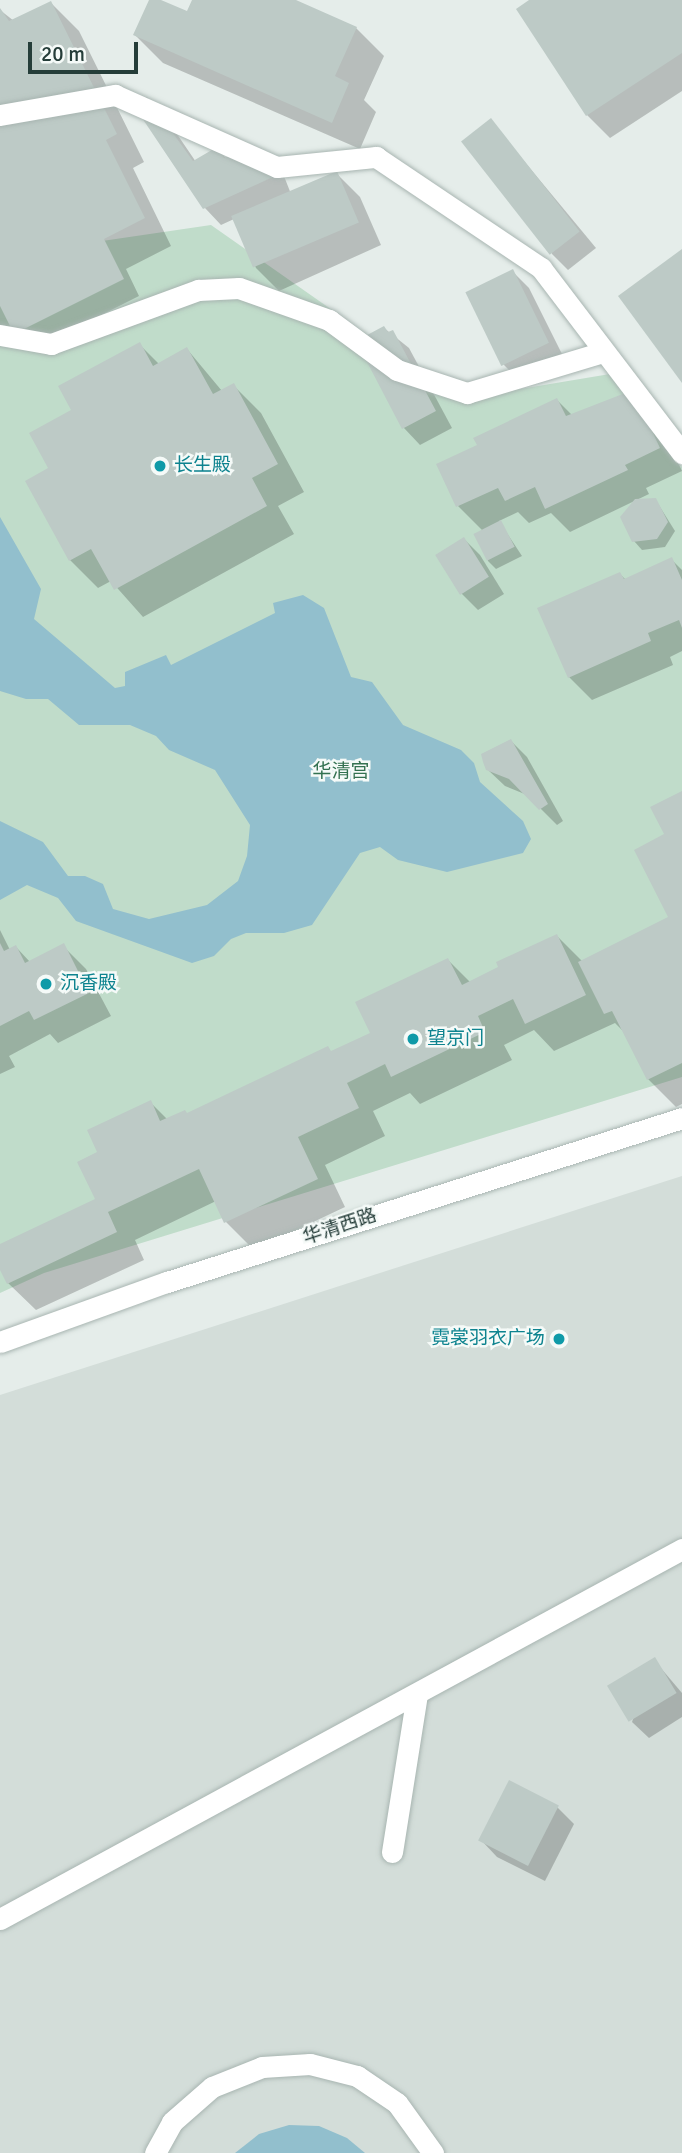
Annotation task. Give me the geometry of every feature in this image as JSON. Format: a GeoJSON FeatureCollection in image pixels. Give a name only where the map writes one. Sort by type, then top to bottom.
{"type":"FeatureCollection","features":[{"type":"Feature","properties":{"kind":"street"},"geometry":{"type":"LineString","coordinates":[[0,115],[115,95],[277,167],[376,157],[541,268],[682,453]]}},
{"type":"Feature","properties":{"kind":"street"},"geometry":{"type":"LineString","coordinates":[[0,335],[51,344],[198,290],[239,288],[329,320],[397,370],[467,393],[603,352]]}},
{"type":"Feature","properties":{"kind":"street","name":"华清西路"},"geometry":{"type":"LineString","coordinates":[[0,1342],[167,1282],[682,1118]]}},
{"type":"Feature","properties":{"kind":"street"},"geometry":{"type":"LineString","coordinates":[[0,1919],[682,1549]]}},
{"type":"Feature","properties":{"kind":"street"},"geometry":{"type":"LineString","coordinates":[[392,1852],[417,1695]]}},
{"type":"Feature","properties":{"kind":"street"},"geometry":{"type":"LineString","coordinates":[[155,2153],[172,2122],[212,2087],[261,2067],[310,2064],[357,2076],[397,2102],[433,2153]]}},
{"type":"Feature","properties":{"kind":"shaded area"},"geometry":{"type":"Polygon","coordinates":[[[682,1176],[682,2153],[0,2153],[0,1395],[682,1176]]]}},
{"type":"Feature","properties":{"kind":"green space","name":"华清宫"},"geometry":{"type":"Polygon","coordinates":[[[211,225],[459,399],[610,374],[682,467],[682,1077],[44,1273],[0,1293],[0,256],[211,225]]]}},
{"type":"Feature","properties":{"kind":"water"},"geometry":{"type":"Polygon","coordinates":[[[0,517],[41,589],[34,619],[115,688],[125,686],[125,672],[166,655],[171,665],[275,613],[273,603],[303,595],[324,608],[351,677],[372,682],[403,725],[461,750],[474,763],[480,782],[523,821],[531,839],[523,853],[447,872],[398,860],[380,847],[360,853],[312,925],[284,933],[246,933],[231,939],[214,956],[192,963],[76,921],[58,898],[27,885],[0,900],[0,821],[43,842],[68,876],[85,876],[103,884],[113,909],[149,919],[207,905],[238,881],[247,856],[250,825],[215,770],[169,750],[156,736],[130,725],[79,725],[48,699],[26,699],[0,691],[0,517]]]}},
{"type":"Feature","properties":{"kind":"water"},"geometry":{"type":"Polygon","coordinates":[[[289,2125],[319,2126],[347,2138],[365,2153],[235,2153],[259,2134],[289,2125]]]}},
{"type":"Feature","properties":{"kind":"building"},"geometry":{"type":"Polygon","coordinates":[[[149,0],[161,0],[187,11],[192,0],[296,0],[357,27],[335,76],[349,83],[332,123],[133,35],[149,0]]]}},
{"type":"Feature","properties":{"kind":"building"},"geometry":{"type":"Polygon","coordinates":[[[529,0],[682,0],[682,53],[586,116],[516,9],[529,0]]]}},
{"type":"Feature","properties":{"kind":"building"},"geometry":{"type":"Polygon","coordinates":[[[51,1],[117,134],[106,140],[145,218],[104,239],[124,279],[14,334],[0,306],[0,8],[9,21],[51,1]]]}},
{"type":"Feature","properties":{"kind":"building"},"geometry":{"type":"Polygon","coordinates":[[[147,97],[193,161],[217,147],[224,158],[247,148],[275,176],[203,209],[134,106],[147,97]]]}},
{"type":"Feature","properties":{"kind":"building"},"geometry":{"type":"Polygon","coordinates":[[[491,118],[580,231],[550,255],[461,141],[491,118]]]}},
{"type":"Feature","properties":{"kind":"building"},"geometry":{"type":"Polygon","coordinates":[[[337,171],[359,223],[253,267],[231,216],[337,171]]]}},
{"type":"Feature","properties":{"kind":"building"},"geometry":{"type":"Polygon","coordinates":[[[682,249],[682,383],[618,296],[682,249]]]}},
{"type":"Feature","properties":{"kind":"building"},"geometry":{"type":"Polygon","coordinates":[[[513,269],[549,343],[501,366],[465,292],[513,269]]]}},
{"type":"Feature","properties":{"kind":"building"},"geometry":{"type":"Polygon","coordinates":[[[384,326],[388,332],[393,330],[436,411],[402,429],[356,341],[384,326]]]}},
{"type":"Feature","properties":{"kind":"building","name":"长生殿"},"geometry":{"type":"Polygon","coordinates":[[[140,342],[153,366],[187,347],[213,394],[234,383],[278,464],[252,478],[267,506],[114,590],[91,549],[69,561],[25,481],[48,468],[29,433],[71,410],[58,386],[140,342]]]}},
{"type":"Feature","properties":{"kind":"building"},"geometry":{"type":"Polygon","coordinates":[[[633,390],[660,448],[625,465],[628,470],[545,509],[535,487],[505,501],[498,488],[456,507],[436,464],[477,445],[473,438],[557,398],[566,416],[633,390]]]}},
{"type":"Feature","properties":{"kind":"building"},"geometry":{"type":"Polygon","coordinates":[[[656,498],[668,522],[657,539],[632,542],[620,517],[635,499],[656,498]]]}},
{"type":"Feature","properties":{"kind":"building"},"geometry":{"type":"Polygon","coordinates":[[[501,520],[515,547],[487,561],[473,534],[501,520]]]}},
{"type":"Feature","properties":{"kind":"building"},"geometry":{"type":"Polygon","coordinates":[[[464,537],[489,577],[460,595],[435,555],[464,537]]]}},
{"type":"Feature","properties":{"kind":"building"},"geometry":{"type":"Polygon","coordinates":[[[672,557],[682,580],[682,628],[679,620],[648,633],[651,641],[568,678],[537,608],[620,572],[624,579],[672,557]]]}},
{"type":"Feature","properties":{"kind":"building"},"geometry":{"type":"Polygon","coordinates":[[[511,739],[548,804],[539,810],[509,779],[486,770],[481,754],[511,739]]]}},
{"type":"Feature","properties":{"kind":"building"},"geometry":{"type":"Polygon","coordinates":[[[682,791],[682,1063],[647,1080],[612,1011],[604,1014],[578,962],[668,917],[634,850],[664,834],[650,807],[682,791]]]}},
{"type":"Feature","properties":{"kind":"building"},"geometry":{"type":"Polygon","coordinates":[[[557,934],[586,995],[525,1024],[513,999],[478,1016],[485,1032],[391,1077],[385,1064],[347,1083],[359,1108],[298,1137],[318,1179],[224,1223],[199,1169],[108,1212],[117,1232],[7,1284],[0,1270],[0,1244],[95,1199],[77,1162],[97,1152],[87,1130],[151,1100],[160,1121],[185,1110],[187,1113],[328,1046],[331,1051],[370,1033],[355,1002],[448,958],[462,985],[498,967],[496,962],[557,934]]]}},
{"type":"Feature","properties":{"kind":"building","name":"沉香殿"},"geometry":{"type":"Polygon","coordinates":[[[0,943],[4,951],[16,945],[25,963],[64,943],[89,993],[34,1020],[29,1011],[0,1026],[0,943]]]}},
{"type":"Feature","properties":{"kind":"building"},"geometry":{"type":"Polygon","coordinates":[[[655,1657],[677,1693],[629,1722],[607,1686],[655,1657]]]}},
{"type":"Feature","properties":{"kind":"building"},"geometry":{"type":"Polygon","coordinates":[[[509,1780],[559,1805],[528,1866],[478,1841],[509,1780]]]}},
{"type":"Feature","properties":{"kind":"place","name":"长生殿"},"geometry":{"type":"Point","coordinates":[160,466]}},
{"type":"Feature","properties":{"kind":"place","name":"沉香殿"},"geometry":{"type":"Point","coordinates":[46,984]}},
{"type":"Feature","properties":{"kind":"place","name":"望京门"},"geometry":{"type":"Point","coordinates":[413,1039]}},
{"type":"Feature","properties":{"kind":"place","name":"霓裳羽衣广场"},"geometry":{"type":"Point","coordinates":[559,1339]}}]}
